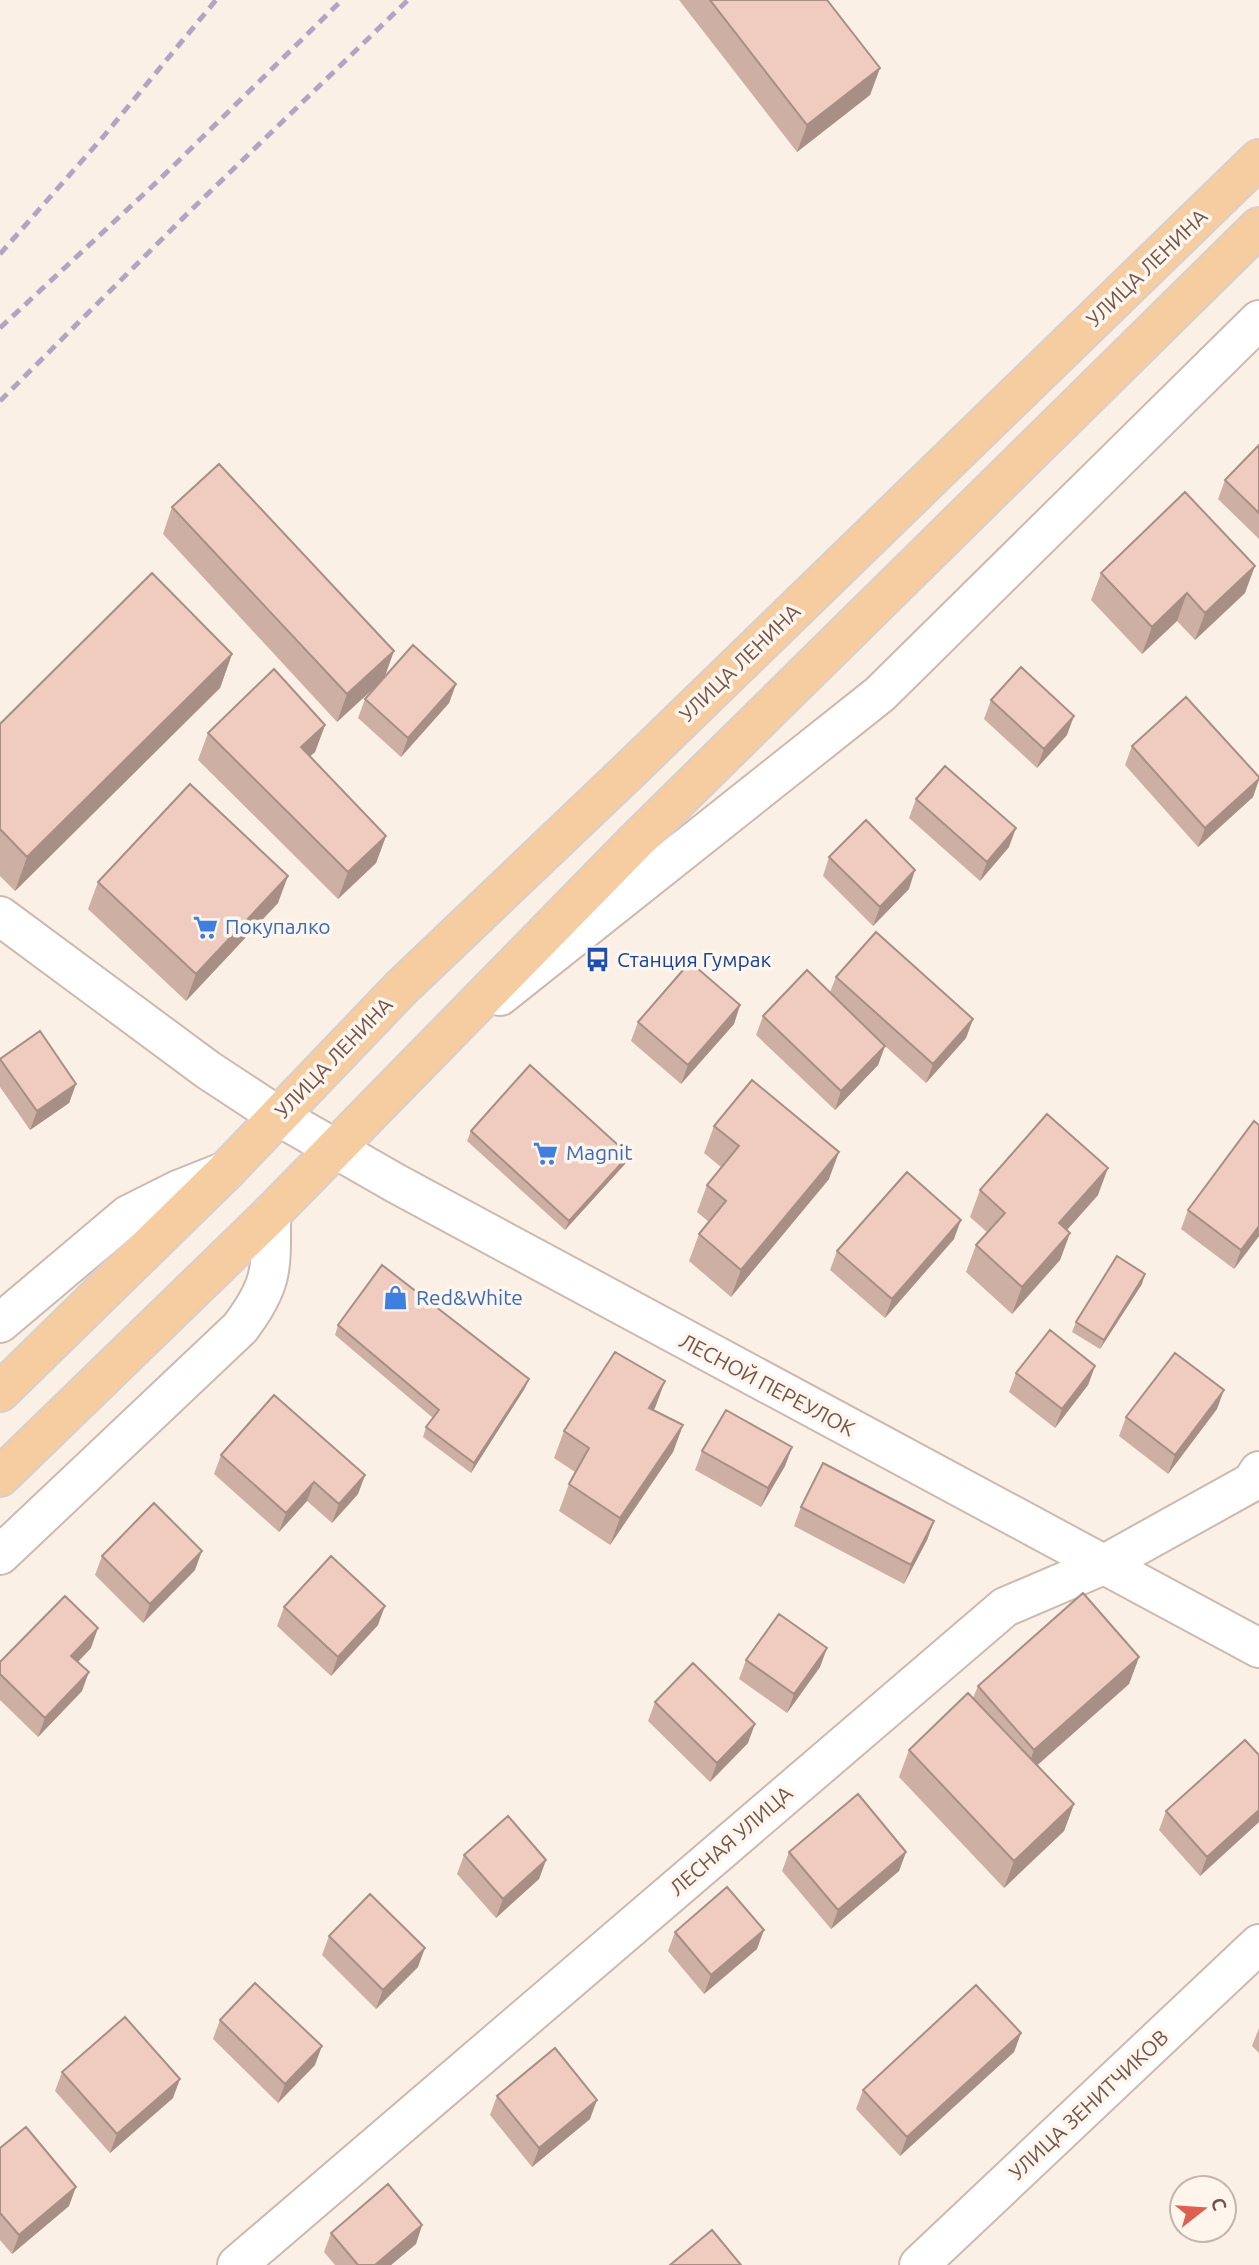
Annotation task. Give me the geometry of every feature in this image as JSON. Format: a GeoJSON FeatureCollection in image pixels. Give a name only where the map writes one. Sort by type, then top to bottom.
{"type":"FeatureCollection","features":[{"type":"Feature","properties":{"kind":"main road","name":"УЛИЦА ЛЕНИНА"},"geometry":{"type":"LineString","coordinates":[[0,1392],[226,1171],[401,988],[663,738],[1259,159]]}},
{"type":"Feature","properties":{"kind":"main road"},"geometry":{"type":"LineString","coordinates":[[0,1477],[271,1214],[333,1147],[645,832],[1259,227]]}},
{"type":"Feature","properties":{"kind":"street"},"geometry":{"type":"LineString","coordinates":[[447,1033],[513,988],[880,694],[1259,320]]}},
{"type":"Feature","properties":{"kind":"street","name":"ЛЕСНОЙ ПЕРЕУЛОК"},"geometry":{"type":"LineString","coordinates":[[0,916],[208,1070],[278,1116],[1101,1566],[1259,1648]]}},
{"type":"Feature","properties":{"kind":"street","name":"УЛИЦА ЛЕНИНА"},"geometry":{"type":"LineString","coordinates":[[0,1322],[128,1215],[178,1190],[226,1171]]}},
{"type":"Feature","properties":{"kind":"street"},"geometry":{"type":"LineString","coordinates":[[0,1555],[240,1328],[261,1301],[267,1282],[271,1263],[271,1214]]}},
{"type":"Feature","properties":{"kind":"street","name":"ЛЕСНАЯ УЛИЦА"},"geometry":{"type":"LineString","coordinates":[[237,2265],[1005,1606],[1101,1566],[1252,1482],[1259,1471]]}},
{"type":"Feature","properties":{"kind":"street","name":"УЛИЦА ЗЕНИТЧИКОВ"},"geometry":{"type":"LineString","coordinates":[[919,2265],[1259,1944]]}},
{"type":"Feature","properties":{"kind":"building"},"geometry":{"type":"Polygon","coordinates":[[[710,0],[827,0],[880,68],[807,125],[710,0]]]}},
{"type":"Feature","properties":{"kind":"building"},"geometry":{"type":"Polygon","coordinates":[[[1259,445],[1259,513],[1225,480],[1259,445]]]}},
{"type":"Feature","properties":{"kind":"building"},"geometry":{"type":"Polygon","coordinates":[[[219,464],[394,651],[347,694],[172,507],[219,464]]]}},
{"type":"Feature","properties":{"kind":"building"},"geometry":{"type":"Polygon","coordinates":[[[1185,492],[1255,566],[1205,613],[1187,593],[1152,627],[1101,573],[1185,492]]]}},
{"type":"Feature","properties":{"kind":"building"},"geometry":{"type":"Polygon","coordinates":[[[152,573],[232,654],[27,857],[0,829],[0,724],[152,573]]]}},
{"type":"Feature","properties":{"kind":"building"},"geometry":{"type":"Polygon","coordinates":[[[413,645],[456,684],[408,738],[365,699],[413,645]]]}},
{"type":"Feature","properties":{"kind":"building"},"geometry":{"type":"Polygon","coordinates":[[[1021,667],[1074,716],[1044,749],[991,700],[1021,667]]]}},
{"type":"Feature","properties":{"kind":"building"},"geometry":{"type":"Polygon","coordinates":[[[274,669],[325,725],[301,747],[386,836],[348,872],[208,733],[274,669]]]}},
{"type":"Feature","properties":{"kind":"building"},"geometry":{"type":"Polygon","coordinates":[[[1186,697],[1259,777],[1205,828],[1132,746],[1186,697]]]}},
{"type":"Feature","properties":{"kind":"building"},"geometry":{"type":"Polygon","coordinates":[[[945,766],[1016,828],[987,862],[916,799],[945,766]]]}},
{"type":"Feature","properties":{"kind":"building"},"geometry":{"type":"Polygon","coordinates":[[[190,784],[288,876],[196,974],[98,882],[190,784]]]}},
{"type":"Feature","properties":{"kind":"building"},"geometry":{"type":"Polygon","coordinates":[[[866,820],[915,870],[880,907],[829,857],[866,820]]]}},
{"type":"Feature","properties":{"kind":"building"},"geometry":{"type":"Polygon","coordinates":[[[876,932],[973,1019],[933,1064],[836,977],[876,932]]]}},
{"type":"Feature","properties":{"kind":"building"},"geometry":{"type":"Polygon","coordinates":[[[690,962],[740,1005],[688,1065],[638,1022],[690,962]]]}},
{"type":"Feature","properties":{"kind":"building"},"geometry":{"type":"Polygon","coordinates":[[[807,970],[885,1046],[841,1091],[763,1016],[807,970]]]}},
{"type":"Feature","properties":{"kind":"building"},"geometry":{"type":"Polygon","coordinates":[[[40,1031],[76,1084],[37,1111],[0,1059],[40,1031]]]}},
{"type":"Feature","properties":{"kind":"building","name":"Magnit"},"geometry":{"type":"Polygon","coordinates":[[[530,1065],[629,1155],[569,1221],[471,1131],[530,1065]]]}},
{"type":"Feature","properties":{"kind":"building"},"geometry":{"type":"Polygon","coordinates":[[[752,1080],[839,1152],[741,1270],[699,1234],[726,1201],[707,1185],[739,1146],[714,1126],[752,1080]]]}},
{"type":"Feature","properties":{"kind":"building"},"geometry":{"type":"Polygon","coordinates":[[[1047,1114],[1108,1168],[1059,1223],[1070,1233],[1022,1287],[976,1245],[1005,1213],[980,1190],[1047,1114]]]}},
{"type":"Feature","properties":{"kind":"building"},"geometry":{"type":"Polygon","coordinates":[[[1254,1121],[1259,1125],[1259,1226],[1241,1250],[1188,1210],[1254,1121]]]}},
{"type":"Feature","properties":{"kind":"building"},"geometry":{"type":"Polygon","coordinates":[[[907,1172],[961,1220],[892,1299],[837,1251],[907,1172]]]}},
{"type":"Feature","properties":{"kind":"building"},"geometry":{"type":"Polygon","coordinates":[[[1117,1256],[1145,1274],[1104,1340],[1076,1322],[1117,1256]]]}},
{"type":"Feature","properties":{"kind":"building"},"geometry":{"type":"Polygon","coordinates":[[[382,1265],[529,1379],[474,1463],[426,1427],[439,1410],[338,1325],[382,1265]]]}},
{"type":"Feature","properties":{"kind":"building"},"geometry":{"type":"Polygon","coordinates":[[[1050,1330],[1095,1366],[1062,1409],[1016,1373],[1050,1330]]]}},
{"type":"Feature","properties":{"kind":"building"},"geometry":{"type":"Polygon","coordinates":[[[615,1352],[665,1381],[649,1408],[683,1425],[620,1518],[569,1484],[589,1448],[564,1431],[615,1352]]]}},
{"type":"Feature","properties":{"kind":"building"},"geometry":{"type":"Polygon","coordinates":[[[1175,1353],[1224,1390],[1175,1455],[1126,1417],[1175,1353]]]}},
{"type":"Feature","properties":{"kind":"building"},"geometry":{"type":"Polygon","coordinates":[[[274,1395],[365,1475],[339,1504],[314,1482],[286,1513],[221,1455],[274,1395]]]}},
{"type":"Feature","properties":{"kind":"building"},"geometry":{"type":"Polygon","coordinates":[[[726,1410],[792,1447],[768,1488],[702,1451],[726,1410]]]}},
{"type":"Feature","properties":{"kind":"building"},"geometry":{"type":"Polygon","coordinates":[[[823,1463],[934,1521],[911,1565],[801,1507],[823,1463]]]}},
{"type":"Feature","properties":{"kind":"building"},"geometry":{"type":"Polygon","coordinates":[[[154,1503],[202,1551],[150,1604],[102,1556],[154,1503]]]}},
{"type":"Feature","properties":{"kind":"building"},"geometry":{"type":"Polygon","coordinates":[[[331,1556],[385,1606],[338,1657],[284,1607],[331,1556]]]}},
{"type":"Feature","properties":{"kind":"building"},"geometry":{"type":"Polygon","coordinates":[[[1083,1593],[1139,1657],[1034,1750],[978,1686],[1083,1593]]]}},
{"type":"Feature","properties":{"kind":"building"},"geometry":{"type":"Polygon","coordinates":[[[65,1596],[98,1628],[71,1656],[89,1672],[45,1718],[0,1674],[0,1662],[65,1596]]]}},
{"type":"Feature","properties":{"kind":"building"},"geometry":{"type":"Polygon","coordinates":[[[779,1614],[827,1648],[794,1694],[746,1660],[779,1614]]]}},
{"type":"Feature","properties":{"kind":"building"},"geometry":{"type":"Polygon","coordinates":[[[693,1663],[755,1724],[717,1763],[655,1702],[693,1663]]]}},
{"type":"Feature","properties":{"kind":"building"},"geometry":{"type":"Polygon","coordinates":[[[968,1693],[1074,1804],[1014,1861],[909,1750],[968,1693]]]}},
{"type":"Feature","properties":{"kind":"building"},"geometry":{"type":"Polygon","coordinates":[[[1245,1740],[1259,1755],[1259,1810],[1207,1857],[1166,1811],[1245,1740]]]}},
{"type":"Feature","properties":{"kind":"building"},"geometry":{"type":"Polygon","coordinates":[[[858,1794],[906,1852],[838,1910],[789,1852],[858,1794]]]}},
{"type":"Feature","properties":{"kind":"building"},"geometry":{"type":"Polygon","coordinates":[[[508,1816],[546,1860],[503,1899],[464,1855],[508,1816]]]}},
{"type":"Feature","properties":{"kind":"building"},"geometry":{"type":"Polygon","coordinates":[[[727,1887],[764,1930],[711,1975],[675,1932],[727,1887]]]}},
{"type":"Feature","properties":{"kind":"building"},"geometry":{"type":"Polygon","coordinates":[[[370,1894],[425,1948],[383,1990],[329,1936],[370,1894]]]}},
{"type":"Feature","properties":{"kind":"building"},"geometry":{"type":"Polygon","coordinates":[[[255,1983],[322,2046],[285,2084],[220,2020],[255,1983]]]}},
{"type":"Feature","properties":{"kind":"building"},"geometry":{"type":"Polygon","coordinates":[[[976,1985],[1021,2033],[907,2137],[863,2090],[976,1985]]]}},
{"type":"Feature","properties":{"kind":"building"},"geometry":{"type":"Polygon","coordinates":[[[125,2017],[180,2079],[117,2134],[62,2072],[125,2017]]]}},
{"type":"Feature","properties":{"kind":"building"},"geometry":{"type":"Polygon","coordinates":[[[555,2048],[597,2100],[539,2148],[497,2096],[555,2048]]]}},
{"type":"Feature","properties":{"kind":"building"},"geometry":{"type":"Polygon","coordinates":[[[26,2127],[76,2187],[19,2235],[0,2213],[0,2148],[26,2127]]]}},
{"type":"Feature","properties":{"kind":"building"},"geometry":{"type":"Polygon","coordinates":[[[388,2184],[422,2225],[375,2265],[358,2265],[331,2233],[388,2184]]]}},
{"type":"Feature","properties":{"kind":"building"},"geometry":{"type":"Polygon","coordinates":[[[712,2230],[741,2265],[670,2265],[712,2230]]]}},
{"type":"Feature","properties":{"kind":"railway"},"geometry":{"type":"LineString","coordinates":[[0,254],[103,137],[216,0]]}},
{"type":"Feature","properties":{"kind":"railway"},"geometry":{"type":"LineString","coordinates":[[0,328],[159,180],[342,0]]}},
{"type":"Feature","properties":{"kind":"railway"},"geometry":{"type":"LineString","coordinates":[[0,401],[188,213],[408,0]]}},
{"type":"Feature","properties":{"kind":"place","name":"Покупалко"},"geometry":{"type":"Point","coordinates":[205,927]}},
{"type":"Feature","properties":{"kind":"place","name":"Станция Гумрак"},"geometry":{"type":"Point","coordinates":[597,960]}},
{"type":"Feature","properties":{"kind":"place","name":"Magnit"},"geometry":{"type":"Point","coordinates":[546,1153]}},
{"type":"Feature","properties":{"kind":"place","name":"Red&White"},"geometry":{"type":"Point","coordinates":[396,1298]}}]}
